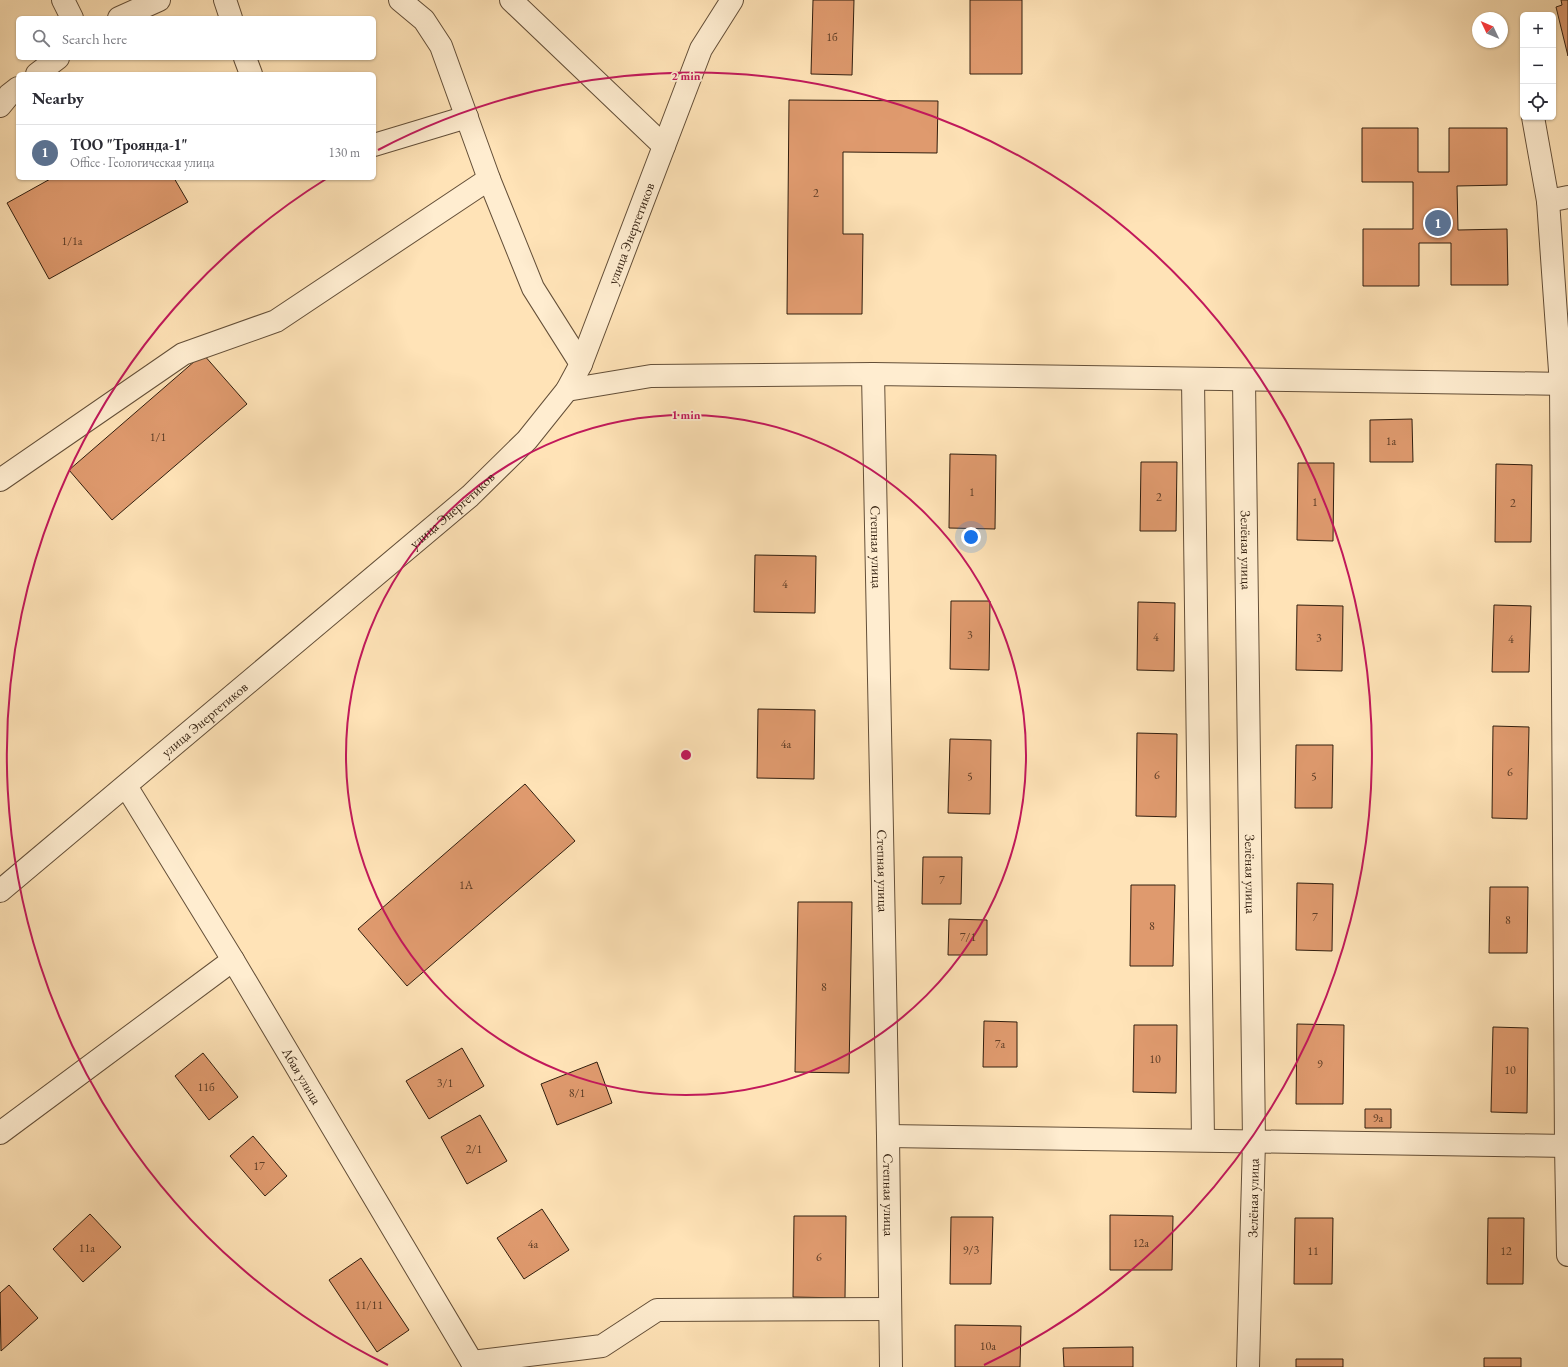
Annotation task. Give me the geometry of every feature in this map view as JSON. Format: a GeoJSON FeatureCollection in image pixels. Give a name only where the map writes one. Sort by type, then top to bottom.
{"type":"FeatureCollection","features":[{"type":"Feature","properties":{"kind":"street"},"geometry":{"type":"LineString","coordinates":[[63,0],[71,16]]}},
{"type":"Feature","properties":{"kind":"street"},"geometry":{"type":"LineString","coordinates":[[123,16],[159,0]]}},
{"type":"Feature","properties":{"kind":"street"},"geometry":{"type":"LineString","coordinates":[[225,0],[230,16]]}},
{"type":"Feature","properties":{"kind":"street"},"geometry":{"type":"LineString","coordinates":[[400,0],[424,20],[441,46],[489,179],[533,288],[581,364]]}},
{"type":"Feature","properties":{"kind":"street"},"geometry":{"type":"LineString","coordinates":[[511,0],[664,146]]}},
{"type":"Feature","properties":{"kind":"street","name":"улица Энергетиков"},"geometry":{"type":"LineString","coordinates":[[0,891],[470,496],[527,440],[567,390],[581,364],[701,49],[732,0]]}},
{"type":"Feature","properties":{"kind":"street"},"geometry":{"type":"LineString","coordinates":[[40,72],[55,60]]}},
{"type":"Feature","properties":{"kind":"street"},"geometry":{"type":"LineString","coordinates":[[246,60],[250,72]]}},
{"type":"Feature","properties":{"kind":"street"},"geometry":{"type":"LineString","coordinates":[[0,106],[9,95],[16,90]]}},
{"type":"Feature","properties":{"kind":"street"},"geometry":{"type":"LineString","coordinates":[[376,144],[467,117]]}},
{"type":"Feature","properties":{"kind":"street"},"geometry":{"type":"LineString","coordinates":[[1534,120],[1558,199],[1564,385],[1568,1255]]}},
{"type":"Feature","properties":{"kind":"street"},"geometry":{"type":"LineString","coordinates":[[0,480],[183,354],[276,321],[489,179]]}},
{"type":"Feature","properties":{"kind":"street"},"geometry":{"type":"LineString","coordinates":[[567,390],[651,376],[873,374],[1564,385]]}},
{"type":"Feature","properties":{"kind":"street","name":"Степная улица"},"geometry":{"type":"LineString","coordinates":[[873,374],[891,1367]]}},
{"type":"Feature","properties":{"kind":"street"},"geometry":{"type":"LineString","coordinates":[[1194,380],[1203,1140]]}},
{"type":"Feature","properties":{"kind":"street","name":"Зелёная улица"},"geometry":{"type":"LineString","coordinates":[[1244,380],[1254,1141],[1248,1367]]}},
{"type":"Feature","properties":{"kind":"street","name":"Абая улица"},"geometry":{"type":"LineString","coordinates":[[126,786],[233,960],[474,1364]]}},
{"type":"Feature","properties":{"kind":"street"},"geometry":{"type":"LineString","coordinates":[[0,1133],[233,960]]}},
{"type":"Feature","properties":{"kind":"street"},"geometry":{"type":"LineString","coordinates":[[888,1136],[1567,1146]]}},
{"type":"Feature","properties":{"kind":"street"},"geometry":{"type":"LineString","coordinates":[[474,1364],[602,1346],[657,1310],[890,1308]]}},
{"type":"Feature","properties":{"kind":"building"},"geometry":{"type":"Polygon","coordinates":[[[813,0],[854,0],[852,75],[811,74],[813,0]]]}},
{"type":"Feature","properties":{"kind":"building"},"geometry":{"type":"Polygon","coordinates":[[[970,0],[1022,0],[1022,74],[970,74],[970,0]]]}},
{"type":"Feature","properties":{"kind":"building"},"geometry":{"type":"Polygon","coordinates":[[[1561,0],[1568,0],[1568,56],[1556,7],[1562,5],[1561,0]]]}},
{"type":"Feature","properties":{"kind":"building"},"geometry":{"type":"Polygon","coordinates":[[[789,100],[938,101],[937,153],[843,152],[843,234],[863,234],[862,314],[787,314],[789,100]]]}},
{"type":"Feature","properties":{"kind":"building"},"geometry":{"type":"Polygon","coordinates":[[[1362,128],[1418,128],[1418,172],[1449,172],[1449,128],[1507,128],[1507,185],[1457,186],[1458,230],[1507,229],[1508,285],[1451,285],[1451,243],[1419,243],[1419,286],[1363,286],[1363,229],[1413,229],[1413,182],[1362,182],[1362,128]]]}},
{"type":"Feature","properties":{"kind":"building"},"geometry":{"type":"Polygon","coordinates":[[[48,180],[175,180],[188,202],[49,279],[7,203],[48,180]]]}},
{"type":"Feature","properties":{"kind":"building"},"geometry":{"type":"Polygon","coordinates":[[[203,354],[247,404],[112,520],[69,470],[203,354]]]}},
{"type":"Feature","properties":{"kind":"building"},"geometry":{"type":"Polygon","coordinates":[[[1412,419],[1413,462],[1370,462],[1370,420],[1412,419]]]}},
{"type":"Feature","properties":{"kind":"building"},"geometry":{"type":"Polygon","coordinates":[[[950,454],[996,455],[995,529],[949,528],[950,454]]]}},
{"type":"Feature","properties":{"kind":"building"},"geometry":{"type":"Polygon","coordinates":[[[1141,462],[1177,462],[1176,531],[1140,531],[1141,462]]]}},
{"type":"Feature","properties":{"kind":"building"},"geometry":{"type":"Polygon","coordinates":[[[1298,463],[1334,463],[1333,541],[1297,540],[1298,463]]]}},
{"type":"Feature","properties":{"kind":"building"},"geometry":{"type":"Polygon","coordinates":[[[1496,464],[1532,465],[1531,542],[1495,542],[1496,464]]]}},
{"type":"Feature","properties":{"kind":"building"},"geometry":{"type":"Polygon","coordinates":[[[755,555],[816,556],[815,613],[754,612],[755,555]]]}},
{"type":"Feature","properties":{"kind":"building"},"geometry":{"type":"Polygon","coordinates":[[[951,601],[990,601],[989,670],[950,669],[951,601]]]}},
{"type":"Feature","properties":{"kind":"building"},"geometry":{"type":"Polygon","coordinates":[[[1138,602],[1175,603],[1174,671],[1137,670],[1138,602]]]}},
{"type":"Feature","properties":{"kind":"building"},"geometry":{"type":"Polygon","coordinates":[[[1297,605],[1343,606],[1342,671],[1296,670],[1297,605]]]}},
{"type":"Feature","properties":{"kind":"building"},"geometry":{"type":"Polygon","coordinates":[[[1494,605],[1531,606],[1529,672],[1492,672],[1494,605]]]}},
{"type":"Feature","properties":{"kind":"building"},"geometry":{"type":"Polygon","coordinates":[[[758,709],[815,710],[814,779],[757,778],[758,709]]]}},
{"type":"Feature","properties":{"kind":"building"},"geometry":{"type":"Polygon","coordinates":[[[1493,726],[1529,727],[1527,819],[1492,818],[1493,726]]]}},
{"type":"Feature","properties":{"kind":"building"},"geometry":{"type":"Polygon","coordinates":[[[1137,733],[1177,734],[1176,817],[1136,816],[1137,733]]]}},
{"type":"Feature","properties":{"kind":"building"},"geometry":{"type":"Polygon","coordinates":[[[950,739],[991,740],[990,814],[948,813],[950,739]]]}},
{"type":"Feature","properties":{"kind":"building"},"geometry":{"type":"Polygon","coordinates":[[[1296,745],[1333,745],[1332,808],[1295,808],[1296,745]]]}},
{"type":"Feature","properties":{"kind":"building"},"geometry":{"type":"Polygon","coordinates":[[[525,784],[575,841],[407,986],[358,929],[525,784]]]}},
{"type":"Feature","properties":{"kind":"building"},"geometry":{"type":"Polygon","coordinates":[[[923,857],[962,857],[961,904],[922,904],[923,857]]]}},
{"type":"Feature","properties":{"kind":"building"},"geometry":{"type":"Polygon","coordinates":[[[1297,883],[1333,884],[1332,951],[1296,950],[1297,883]]]}},
{"type":"Feature","properties":{"kind":"building"},"geometry":{"type":"Polygon","coordinates":[[[1131,885],[1175,885],[1173,966],[1130,966],[1131,885]]]}},
{"type":"Feature","properties":{"kind":"building"},"geometry":{"type":"Polygon","coordinates":[[[1490,887],[1528,887],[1527,953],[1489,953],[1490,887]]]}},
{"type":"Feature","properties":{"kind":"building"},"geometry":{"type":"Polygon","coordinates":[[[798,902],[852,902],[849,1073],[795,1072],[798,902]]]}},
{"type":"Feature","properties":{"kind":"building"},"geometry":{"type":"Polygon","coordinates":[[[949,919],[987,920],[987,955],[948,955],[949,919]]]}},
{"type":"Feature","properties":{"kind":"building"},"geometry":{"type":"Polygon","coordinates":[[[984,1021],[1017,1022],[1017,1067],[983,1067],[984,1021]]]}},
{"type":"Feature","properties":{"kind":"building"},"geometry":{"type":"Polygon","coordinates":[[[1297,1024],[1344,1025],[1343,1104],[1296,1104],[1297,1024]]]}},
{"type":"Feature","properties":{"kind":"building"},"geometry":{"type":"Polygon","coordinates":[[[1134,1025],[1177,1025],[1176,1093],[1133,1092],[1134,1025]]]}},
{"type":"Feature","properties":{"kind":"building"},"geometry":{"type":"Polygon","coordinates":[[[1493,1027],[1528,1028],[1527,1113],[1491,1112],[1493,1027]]]}},
{"type":"Feature","properties":{"kind":"building"},"geometry":{"type":"Polygon","coordinates":[[[462,1048],[484,1086],[429,1119],[406,1081],[462,1048]]]}},
{"type":"Feature","properties":{"kind":"building"},"geometry":{"type":"Polygon","coordinates":[[[203,1053],[238,1097],[209,1120],[175,1076],[203,1053]]]}},
{"type":"Feature","properties":{"kind":"building"},"geometry":{"type":"Polygon","coordinates":[[[597,1062],[612,1103],[557,1125],[541,1084],[597,1062]]]}},
{"type":"Feature","properties":{"kind":"building"},"geometry":{"type":"Polygon","coordinates":[[[1365,1109],[1391,1109],[1391,1128],[1365,1128],[1365,1109]]]}},
{"type":"Feature","properties":{"kind":"building"},"geometry":{"type":"Polygon","coordinates":[[[480,1115],[507,1161],[467,1184],[441,1137],[480,1115]]]}},
{"type":"Feature","properties":{"kind":"building"},"geometry":{"type":"Polygon","coordinates":[[[253,1136],[287,1176],[265,1196],[230,1156],[253,1136]]]}},
{"type":"Feature","properties":{"kind":"building"},"geometry":{"type":"Polygon","coordinates":[[[542,1209],[569,1250],[524,1279],[497,1238],[542,1209]]]}},
{"type":"Feature","properties":{"kind":"building"},"geometry":{"type":"Polygon","coordinates":[[[90,1214],[121,1247],[83,1282],[53,1249],[90,1214]]]}},
{"type":"Feature","properties":{"kind":"building"},"geometry":{"type":"Polygon","coordinates":[[[1110,1215],[1173,1216],[1172,1270],[1110,1270],[1110,1215]]]}},
{"type":"Feature","properties":{"kind":"building"},"geometry":{"type":"Polygon","coordinates":[[[794,1216],[846,1216],[845,1298],[793,1297],[794,1216]]]}},
{"type":"Feature","properties":{"kind":"building"},"geometry":{"type":"Polygon","coordinates":[[[951,1217],[993,1217],[991,1284],[950,1284],[951,1217]]]}},
{"type":"Feature","properties":{"kind":"building"},"geometry":{"type":"Polygon","coordinates":[[[1295,1218],[1333,1218],[1332,1284],[1294,1284],[1295,1218]]]}},
{"type":"Feature","properties":{"kind":"building"},"geometry":{"type":"Polygon","coordinates":[[[1488,1218],[1524,1218],[1523,1284],[1487,1284],[1488,1218]]]}},
{"type":"Feature","properties":{"kind":"building"},"geometry":{"type":"Polygon","coordinates":[[[361,1258],[409,1330],[377,1352],[329,1280],[361,1258]]]}},
{"type":"Feature","properties":{"kind":"building"},"geometry":{"type":"Polygon","coordinates":[[[9,1285],[38,1318],[1,1351],[0,1293],[9,1285]]]}},
{"type":"Feature","properties":{"kind":"building"},"geometry":{"type":"Polygon","coordinates":[[[955,1325],[1021,1326],[1020,1367],[955,1367],[955,1325]]]}},
{"type":"Feature","properties":{"kind":"building"},"geometry":{"type":"Polygon","coordinates":[[[1133,1347],[1133,1367],[1064,1367],[1063,1348],[1133,1347]]]}},
{"type":"Feature","properties":{"kind":"building"},"geometry":{"type":"Polygon","coordinates":[[[1484,1358],[1521,1358],[1521,1367],[1484,1367],[1484,1358]]]}},
{"type":"Feature","properties":{"kind":"building"},"geometry":{"type":"Polygon","coordinates":[[[1296,1359],[1343,1359],[1343,1367],[1296,1367],[1296,1359]]]}},
{"type":"Feature","properties":{"kind":"place","name":"ТОО \"Троянда-1\""},"geometry":{"type":"Point","coordinates":[1438,223]}}]}
